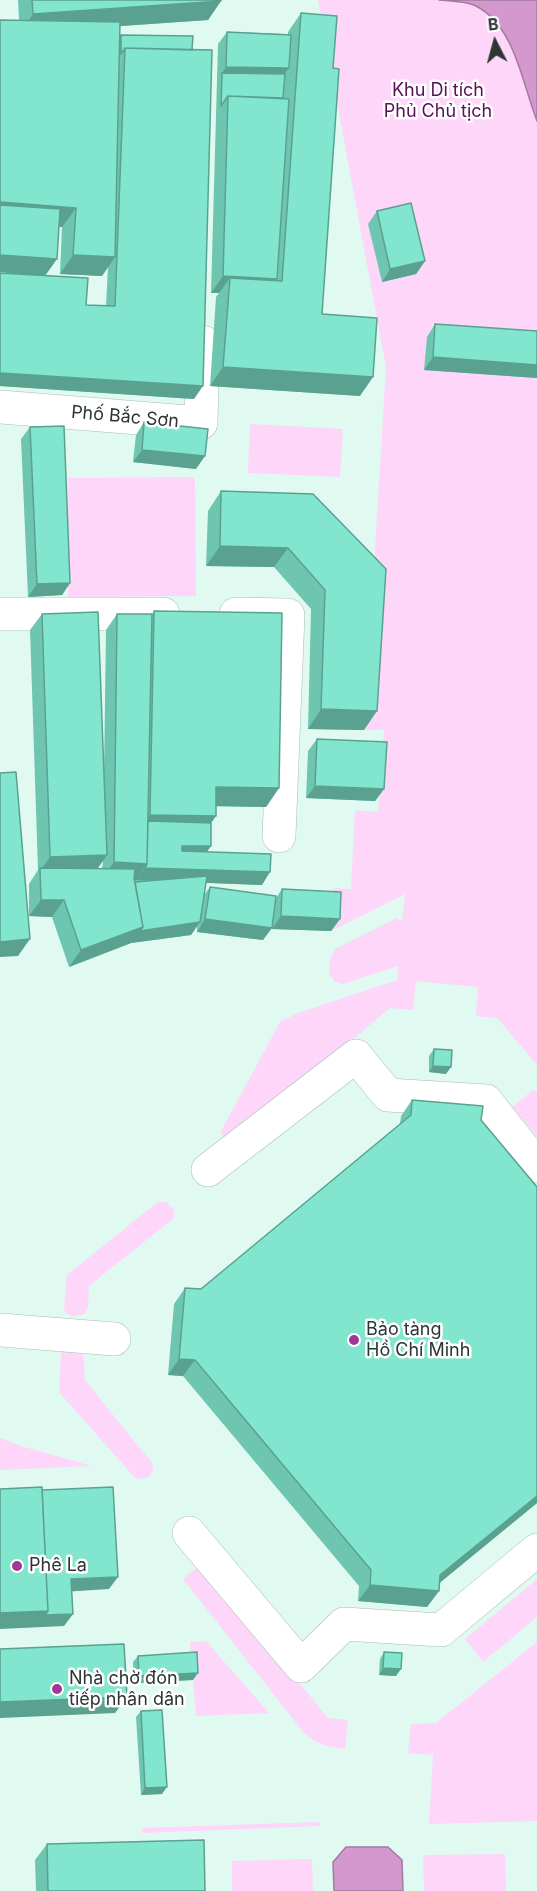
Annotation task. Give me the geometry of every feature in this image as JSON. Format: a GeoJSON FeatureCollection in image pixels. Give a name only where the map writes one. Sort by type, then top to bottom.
{"type":"FeatureCollection","features":[{"type":"Feature","properties":{"kind":"lane","name":"Phố Bắc Sơn"},"geometry":{"type":"LineString","coordinates":[[0,407],[201,423],[204,307]]}},
{"type":"Feature","properties":{"kind":"lane"},"geometry":{"type":"LineString","coordinates":[[0,614],[288,615],[279,836]]}},
{"type":"Feature","properties":{"kind":"lane"},"geometry":{"type":"LineString","coordinates":[[208,1170],[356,1056],[388,1095],[486,1101],[537,1166]]}},
{"type":"Feature","properties":{"kind":"lane"},"geometry":{"type":"LineString","coordinates":[[0,1330],[114,1339]]}},
{"type":"Feature","properties":{"kind":"lane"},"geometry":{"type":"LineString","coordinates":[[189,1533],[301,1666],[344,1624],[441,1629],[537,1550]]}},
{"type":"Feature","properties":{"kind":"green space","name":"Khu Di tích Phủ Chủ tịch"},"geometry":{"type":"Polygon","coordinates":[[[318,0],[537,0],[537,1065],[497,1018],[476,1016],[478,987],[416,981],[413,1010],[390,1008],[229,1143],[220,1133],[280,1022],[298,1013],[397,980],[398,966],[343,984],[335,982],[329,974],[330,960],[335,949],[397,918],[402,921],[405,894],[331,931],[333,888],[351,889],[355,810],[378,812],[384,730],[364,730],[386,367],[318,0]]]}},
{"type":"Feature","properties":{"kind":"green space"},"geometry":{"type":"Polygon","coordinates":[[[250,424],[343,429],[340,477],[248,473],[250,424]]]}},
{"type":"Feature","properties":{"kind":"green space"},"geometry":{"type":"Polygon","coordinates":[[[195,477],[196,596],[68,597],[68,478],[195,477]]]}},
{"type":"Feature","properties":{"kind":"green space"},"geometry":{"type":"Polygon","coordinates":[[[534,1089],[537,1093],[537,1137],[512,1107],[534,1089]]]}},
{"type":"Feature","properties":{"kind":"green space"},"geometry":{"type":"Polygon","coordinates":[[[158,1202],[166,1202],[174,1209],[173,1219],[89,1286],[88,1308],[84,1314],[73,1317],[66,1313],[64,1309],[67,1275],[158,1202]]]}},
{"type":"Feature","properties":{"kind":"green space"},"geometry":{"type":"Polygon","coordinates":[[[63,1351],[81,1351],[84,1359],[85,1380],[152,1463],[153,1470],[149,1477],[135,1478],[59,1392],[63,1351]]]}},
{"type":"Feature","properties":{"kind":"green space"},"geometry":{"type":"Polygon","coordinates":[[[0,1438],[24,1447],[92,1466],[0,1470],[0,1438]]]}},
{"type":"Feature","properties":{"kind":"green space"},"geometry":{"type":"Polygon","coordinates":[[[201,1564],[328,1718],[348,1720],[345,1749],[323,1745],[304,1733],[183,1579],[201,1564]]]}},
{"type":"Feature","properties":{"kind":"green space"},"geometry":{"type":"Polygon","coordinates":[[[537,1579],[537,1617],[483,1662],[465,1639],[537,1579]]]}},
{"type":"Feature","properties":{"kind":"green space"},"geometry":{"type":"Polygon","coordinates":[[[206,1641],[269,1713],[196,1716],[190,1642],[206,1641]]]}},
{"type":"Feature","properties":{"kind":"green space"},"geometry":{"type":"Polygon","coordinates":[[[537,1642],[537,1821],[429,1824],[433,1755],[408,1753],[411,1724],[436,1723],[537,1642]]]}},
{"type":"Feature","properties":{"kind":"green space"},"geometry":{"type":"Polygon","coordinates":[[[320,1822],[320,1826],[142,1833],[142,1828],[320,1822]]]}},
{"type":"Feature","properties":{"kind":"green space"},"geometry":{"type":"Polygon","coordinates":[[[505,1854],[506,1891],[424,1891],[423,1855],[505,1854]]]}},
{"type":"Feature","properties":{"kind":"green space"},"geometry":{"type":"Polygon","coordinates":[[[312,1859],[313,1891],[232,1891],[232,1861],[312,1859]]]}},
{"type":"Feature","properties":{"kind":"shaded area"},"geometry":{"type":"Polygon","coordinates":[[[439,0],[537,0],[537,121],[516,57],[500,27],[489,15],[472,4],[439,0]]]}},
{"type":"Feature","properties":{"kind":"shaded area"},"geometry":{"type":"Polygon","coordinates":[[[346,1847],[388,1847],[402,1860],[403,1891],[334,1891],[333,1862],[346,1847]]]}},
{"type":"Feature","properties":{"kind":"building"},"geometry":{"type":"Polygon","coordinates":[[[32,0],[221,0],[221,1],[33,14],[32,0]]]}},
{"type":"Feature","properties":{"kind":"building"},"geometry":{"type":"Polygon","coordinates":[[[301,13],[337,16],[333,68],[339,69],[322,314],[377,318],[373,377],[223,367],[230,278],[282,281],[301,13]]]}},
{"type":"Feature","properties":{"kind":"building"},"geometry":{"type":"Polygon","coordinates":[[[0,20],[120,22],[115,257],[73,255],[76,208],[0,202],[0,20]]]}},
{"type":"Feature","properties":{"kind":"building"},"geometry":{"type":"Polygon","coordinates":[[[227,32],[291,35],[289,68],[226,67],[227,32]]]}},
{"type":"Feature","properties":{"kind":"building"},"geometry":{"type":"Polygon","coordinates":[[[121,35],[193,36],[192,50],[125,48],[121,54],[121,35]]]}},
{"type":"Feature","properties":{"kind":"building"},"geometry":{"type":"Polygon","coordinates":[[[125,48],[212,50],[203,386],[0,373],[0,273],[88,278],[86,305],[115,306],[125,48]]]}},
{"type":"Feature","properties":{"kind":"building"},"geometry":{"type":"Polygon","coordinates":[[[222,73],[285,74],[283,98],[228,96],[221,106],[222,73]]]}},
{"type":"Feature","properties":{"kind":"building"},"geometry":{"type":"Polygon","coordinates":[[[228,96],[289,99],[277,279],[223,276],[228,96]]]}},
{"type":"Feature","properties":{"kind":"building"},"geometry":{"type":"Polygon","coordinates":[[[411,203],[425,261],[390,269],[377,211],[411,203]]]}},
{"type":"Feature","properties":{"kind":"building"},"geometry":{"type":"Polygon","coordinates":[[[0,205],[60,209],[57,259],[0,255],[0,205]]]}},
{"type":"Feature","properties":{"kind":"building"},"geometry":{"type":"Polygon","coordinates":[[[435,324],[537,331],[537,365],[433,357],[435,324]]]}},
{"type":"Feature","properties":{"kind":"building"},"geometry":{"type":"Polygon","coordinates":[[[144,422],[208,429],[205,456],[142,450],[144,422]]]}},
{"type":"Feature","properties":{"kind":"building"},"geometry":{"type":"Polygon","coordinates":[[[64,426],[70,583],[37,584],[30,427],[64,426]]]}},
{"type":"Feature","properties":{"kind":"building"},"geometry":{"type":"Polygon","coordinates":[[[221,491],[313,494],[386,569],[377,711],[321,709],[325,590],[288,548],[220,546],[221,491]]]}},
{"type":"Feature","properties":{"kind":"building"},"geometry":{"type":"Polygon","coordinates":[[[154,611],[282,613],[279,788],[216,787],[216,816],[150,815],[154,611]]]}},
{"type":"Feature","properties":{"kind":"building"},"geometry":{"type":"Polygon","coordinates":[[[98,612],[107,855],[50,857],[42,614],[98,612]]]}},
{"type":"Feature","properties":{"kind":"building"},"geometry":{"type":"Polygon","coordinates":[[[117,614],[152,614],[147,864],[114,862],[117,614]]]}},
{"type":"Feature","properties":{"kind":"building"},"geometry":{"type":"Polygon","coordinates":[[[317,739],[387,742],[384,789],[315,786],[317,739]]]}},
{"type":"Feature","properties":{"kind":"building"},"geometry":{"type":"Polygon","coordinates":[[[16,772],[30,939],[0,942],[0,773],[16,772]]]}},
{"type":"Feature","properties":{"kind":"building"},"geometry":{"type":"Polygon","coordinates":[[[148,821],[211,823],[211,846],[182,846],[182,851],[271,854],[270,872],[145,868],[148,821]]]}},
{"type":"Feature","properties":{"kind":"building"},"geometry":{"type":"Polygon","coordinates":[[[40,868],[135,869],[134,878],[143,927],[81,950],[64,900],[41,900],[40,868]]]}},
{"type":"Feature","properties":{"kind":"building"},"geometry":{"type":"Polygon","coordinates":[[[207,876],[200,922],[140,931],[143,927],[135,882],[207,876]]]}},
{"type":"Feature","properties":{"kind":"building"},"geometry":{"type":"Polygon","coordinates":[[[210,887],[276,896],[272,928],[205,919],[210,887]]]}},
{"type":"Feature","properties":{"kind":"building"},"geometry":{"type":"Polygon","coordinates":[[[282,889],[341,892],[340,919],[281,916],[282,889]]]}},
{"type":"Feature","properties":{"kind":"building"},"geometry":{"type":"Polygon","coordinates":[[[434,1049],[452,1050],[451,1067],[433,1066],[434,1049]]]}},
{"type":"Feature","properties":{"kind":"building","name":"Bảo tàng Hồ Chí Minh"},"geometry":{"type":"Polygon","coordinates":[[[412,1100],[483,1106],[481,1120],[537,1187],[537,1496],[440,1575],[439,1591],[370,1585],[371,1570],[195,1360],[179,1359],[185,1288],[201,1289],[411,1115],[412,1100]]]}},
{"type":"Feature","properties":{"kind":"building","name":"Phê La"},"geometry":{"type":"Polygon","coordinates":[[[42,1487],[48,1611],[0,1613],[0,1489],[42,1487]]]}},
{"type":"Feature","properties":{"kind":"building"},"geometry":{"type":"Polygon","coordinates":[[[113,1487],[118,1577],[71,1579],[73,1614],[45,1615],[48,1611],[42,1490],[113,1487]]]}},
{"type":"Feature","properties":{"kind":"building","name":"Nhà chờ đón tiếp nhân dân"},"geometry":{"type":"Polygon","coordinates":[[[124,1644],[127,1697],[0,1702],[0,1649],[124,1644]]]}},
{"type":"Feature","properties":{"kind":"building"},"geometry":{"type":"Polygon","coordinates":[[[197,1652],[198,1673],[139,1676],[138,1656],[197,1652]]]}},
{"type":"Feature","properties":{"kind":"building"},"geometry":{"type":"Polygon","coordinates":[[[384,1652],[402,1653],[401,1669],[383,1668],[384,1652]]]}},
{"type":"Feature","properties":{"kind":"building"},"geometry":{"type":"Polygon","coordinates":[[[162,1710],[167,1787],[145,1788],[141,1711],[162,1710]]]}},
{"type":"Feature","properties":{"kind":"building"},"geometry":{"type":"Polygon","coordinates":[[[204,1840],[205,1891],[48,1891],[47,1844],[204,1840]]]}},
{"type":"Feature","properties":{"kind":"place","name":"Bảo tàng Hồ Chí Minh"},"geometry":{"type":"Point","coordinates":[354,1340]}},
{"type":"Feature","properties":{"kind":"place","name":"Phê La"},"geometry":{"type":"Point","coordinates":[17,1566]}},
{"type":"Feature","properties":{"kind":"place","name":"Nhà chờ đón tiếp nhân dân"},"geometry":{"type":"Point","coordinates":[57,1689]}}]}
